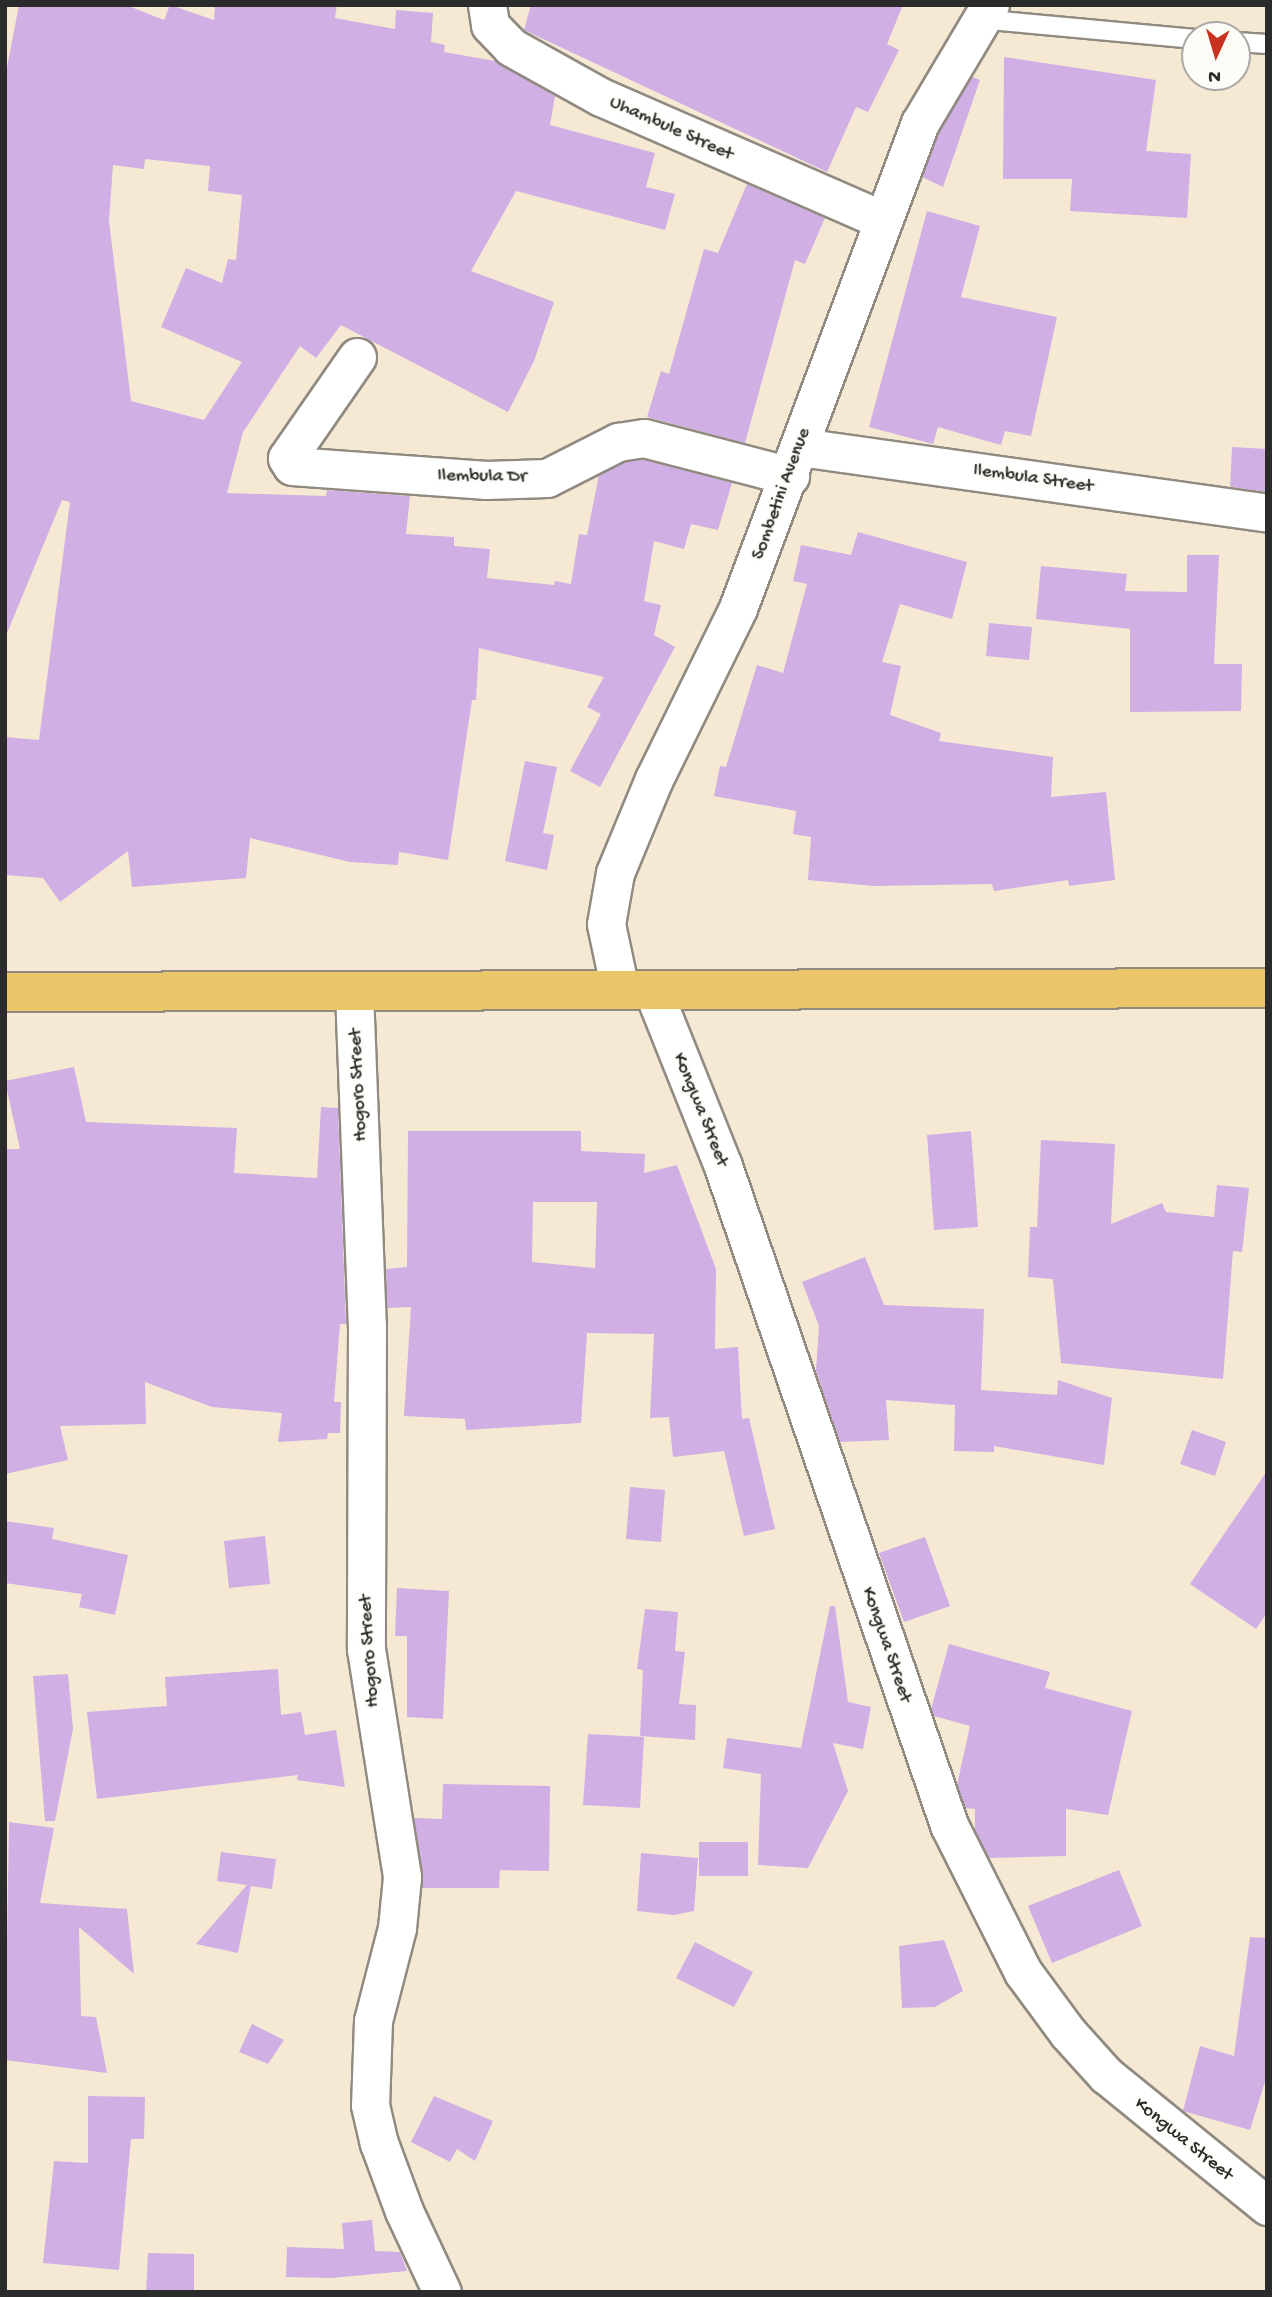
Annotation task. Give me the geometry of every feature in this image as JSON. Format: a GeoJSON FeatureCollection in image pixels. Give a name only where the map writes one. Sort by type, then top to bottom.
{"type":"FeatureCollection","features":[{"type":"Feature","properties":{"kind":"highway"},"geometry":{"type":"LineString","coordinates":[[5,992],[1267,988]]}},
{"type":"Feature","properties":{"kind":"street","name":"Uhambule Street"},"geometry":{"type":"LineString","coordinates":[[486,5],[490,25],[511,47],[601,97],[883,220]]}},
{"type":"Feature","properties":{"kind":"street","name":"Sombetini Avenue"},"geometry":{"type":"LineString","coordinates":[[636,990],[607,925],[615,873],[654,779],[738,608],[920,123],[985,12]]}},
{"type":"Feature","properties":{"kind":"street","name":"Ilembula Dr"},"geometry":{"type":"LineString","coordinates":[[357,357],[287,458],[292,466],[486,480],[547,478],[618,442],[644,438],[795,461]]}},
{"type":"Feature","properties":{"kind":"street","name":"Ilembula Street"},"geometry":{"type":"LineString","coordinates":[[795,461],[1267,513]]}},
{"type":"Feature","properties":{"kind":"street","name":"Kongwa Street"},"geometry":{"type":"LineString","coordinates":[[636,990],[723,1166],[949,1825],[1023,1972],[1068,2034],[1106,2075],[1267,2206]]}},
{"type":"Feature","properties":{"kind":"street","name":"Hogoro Street"},"geometry":{"type":"LineString","coordinates":[[354,991],[367,1313],[366,1649],[402,1877],[397,1928],[373,2021],[370,2105],[379,2143],[404,2211],[442,2292]]}},
{"type":"Feature","properties":{"kind":"lane"},"geometry":{"type":"LineString","coordinates":[[985,12],[1181,37]]}},
{"type":"Feature","properties":{"kind":"building"},"geometry":{"type":"Polygon","coordinates":[[[19,5],[126,5],[164,20],[170,5],[214,20],[215,5],[337,5],[335,18],[395,29],[396,10],[433,13],[431,42],[445,45],[444,52],[495,61],[555,96],[550,125],[655,153],[646,187],[675,194],[665,230],[516,191],[471,271],[554,302],[534,361],[508,412],[341,325],[316,358],[300,346],[243,432],[227,493],[326,496],[327,490],[410,496],[406,534],[454,537],[454,546],[490,549],[487,578],[554,585],[555,581],[571,584],[579,534],[587,535],[599,475],[625,462],[643,459],[732,483],[718,530],[691,524],[684,549],[654,541],[644,601],[661,605],[654,635],[675,647],[600,787],[570,771],[601,714],[587,707],[604,677],[479,648],[476,700],[472,700],[448,860],[399,852],[398,865],[350,862],[250,838],[246,878],[132,887],[128,851],[60,902],[43,878],[5,875],[5,737],[39,740],[70,502],[62,500],[5,638],[5,78],[19,5]],[[145,159],[144,169],[113,165],[109,221],[131,401],[204,420],[242,362],[161,327],[186,268],[222,283],[228,259],[236,260],[242,195],[208,191],[210,166],[145,159]]]}},
{"type":"Feature","properties":{"kind":"building"},"geometry":{"type":"Polygon","coordinates":[[[531,5],[903,5],[887,44],[899,50],[868,112],[856,107],[827,172],[524,30],[531,5]]]}},
{"type":"Feature","properties":{"kind":"building"},"geometry":{"type":"Polygon","coordinates":[[[1004,57],[1156,80],[1146,151],[1191,154],[1187,218],[1070,211],[1072,179],[1003,179],[1004,57]]]}},
{"type":"Feature","properties":{"kind":"building"},"geometry":{"type":"Polygon","coordinates":[[[972,77],[980,80],[943,187],[922,177],[939,132],[972,77]]]}},
{"type":"Feature","properties":{"kind":"building"},"geometry":{"type":"Polygon","coordinates":[[[747,184],[825,218],[805,264],[795,260],[745,443],[647,417],[661,371],[669,374],[704,249],[718,253],[747,184]]]}},
{"type":"Feature","properties":{"kind":"building"},"geometry":{"type":"Polygon","coordinates":[[[927,211],[980,226],[961,297],[1057,317],[1031,436],[1005,431],[1001,445],[938,427],[933,444],[869,427],[927,211]]]}},
{"type":"Feature","properties":{"kind":"building"},"geometry":{"type":"Polygon","coordinates":[[[1232,447],[1267,449],[1267,492],[1230,487],[1232,447]]]}},
{"type":"Feature","properties":{"kind":"building"},"geometry":{"type":"Polygon","coordinates":[[[858,532],[967,562],[952,619],[900,604],[882,662],[901,666],[890,715],[941,733],[939,741],[1053,757],[1051,797],[1106,792],[1115,880],[1069,886],[1068,880],[994,891],[992,884],[874,886],[808,880],[811,837],[793,834],[796,811],[714,796],[720,766],[726,767],[757,665],[783,673],[807,584],[793,581],[801,545],[851,555],[858,532]]]}},
{"type":"Feature","properties":{"kind":"building"},"geometry":{"type":"Polygon","coordinates":[[[1187,555],[1219,555],[1214,664],[1242,664],[1241,711],[1130,712],[1130,629],[1036,619],[1041,566],[1127,574],[1125,591],[1187,592],[1187,555]]]}},
{"type":"Feature","properties":{"kind":"building"},"geometry":{"type":"Polygon","coordinates":[[[989,623],[1032,627],[1029,660],[986,656],[989,623]]]}},
{"type":"Feature","properties":{"kind":"building"},"geometry":{"type":"Polygon","coordinates":[[[525,761],[557,767],[543,833],[554,835],[547,870],[505,861],[525,761]]]}},
{"type":"Feature","properties":{"kind":"building"},"geometry":{"type":"Polygon","coordinates":[[[74,1067],[86,1122],[237,1128],[234,1173],[317,1178],[321,1107],[338,1108],[346,1324],[340,1324],[334,1402],[341,1402],[340,1433],[328,1433],[327,1439],[278,1442],[282,1413],[212,1407],[145,1382],[146,1424],[60,1426],[68,1460],[5,1474],[5,1149],[20,1149],[5,1081],[74,1067]]]}},
{"type":"Feature","properties":{"kind":"building"},"geometry":{"type":"Polygon","coordinates":[[[408,1131],[581,1131],[581,1151],[645,1154],[644,1173],[677,1165],[716,1269],[715,1349],[738,1347],[742,1419],[749,1418],[775,1529],[744,1536],[724,1451],[673,1457],[669,1417],[650,1418],[654,1334],[587,1333],[581,1423],[466,1430],[465,1419],[404,1416],[411,1307],[387,1308],[386,1269],[407,1267],[408,1131]],[[533,1202],[532,1262],[595,1268],[597,1202],[533,1202]]]}},
{"type":"Feature","properties":{"kind":"building"},"geometry":{"type":"Polygon","coordinates":[[[971,1131],[978,1227],[934,1230],[927,1135],[971,1131]]]}},
{"type":"Feature","properties":{"kind":"building"},"geometry":{"type":"Polygon","coordinates":[[[1041,1140],[1115,1144],[1111,1224],[1162,1203],[1166,1212],[1214,1217],[1217,1185],[1249,1188],[1242,1252],[1233,1251],[1223,1379],[1061,1363],[1053,1279],[1028,1277],[1030,1227],[1037,1227],[1041,1140]]]}},
{"type":"Feature","properties":{"kind":"building"},"geometry":{"type":"Polygon","coordinates":[[[865,1257],[884,1305],[984,1309],[981,1390],[1057,1395],[1058,1380],[1112,1398],[1104,1465],[994,1446],[994,1452],[954,1451],[955,1405],[886,1400],[889,1440],[840,1442],[816,1371],[819,1326],[802,1282],[865,1257]]]}},
{"type":"Feature","properties":{"kind":"building"},"geometry":{"type":"Polygon","coordinates":[[[1192,1430],[1226,1442],[1215,1476],[1180,1464],[1192,1430]]]}},
{"type":"Feature","properties":{"kind":"building"},"geometry":{"type":"Polygon","coordinates":[[[1267,1471],[1267,1613],[1256,1629],[1190,1584],[1267,1471]]]}},
{"type":"Feature","properties":{"kind":"building"},"geometry":{"type":"Polygon","coordinates":[[[630,1487],[665,1490],[661,1542],[626,1539],[630,1487]]]}},
{"type":"Feature","properties":{"kind":"building"},"geometry":{"type":"Polygon","coordinates":[[[5,1521],[54,1528],[52,1539],[128,1555],[115,1615],[79,1607],[82,1594],[5,1583],[5,1521]]]}},
{"type":"Feature","properties":{"kind":"building"},"geometry":{"type":"Polygon","coordinates":[[[265,1536],[270,1584],[229,1588],[224,1541],[265,1536]]]}},
{"type":"Feature","properties":{"kind":"building"},"geometry":{"type":"Polygon","coordinates":[[[925,1537],[950,1606],[904,1622],[879,1553],[925,1537]]]}},
{"type":"Feature","properties":{"kind":"building"},"geometry":{"type":"Polygon","coordinates":[[[397,1588],[449,1591],[443,1719],[407,1717],[407,1636],[395,1636],[397,1588]]]}},
{"type":"Feature","properties":{"kind":"building"},"geometry":{"type":"Polygon","coordinates":[[[830,1606],[835,1606],[848,1702],[871,1707],[863,1749],[833,1743],[848,1791],[808,1868],[758,1865],[761,1774],[723,1768],[727,1738],[801,1748],[830,1606]]]}},
{"type":"Feature","properties":{"kind":"building"},"geometry":{"type":"Polygon","coordinates":[[[645,1609],[678,1612],[675,1651],[685,1652],[679,1704],[696,1705],[695,1740],[640,1736],[643,1670],[637,1669],[645,1609]]]}},
{"type":"Feature","properties":{"kind":"building"},"geometry":{"type":"Polygon","coordinates":[[[949,1644],[1050,1672],[1045,1688],[1132,1711],[1108,1815],[1066,1809],[1066,1856],[989,1858],[975,1831],[975,1809],[965,1808],[957,1785],[970,1726],[934,1716],[931,1709],[949,1644]]]}},
{"type":"Feature","properties":{"kind":"building"},"geometry":{"type":"Polygon","coordinates":[[[278,1669],[281,1715],[301,1712],[305,1735],[336,1730],[345,1787],[297,1780],[298,1775],[97,1799],[87,1712],[167,1706],[165,1677],[278,1669]]]}},
{"type":"Feature","properties":{"kind":"building"},"geometry":{"type":"Polygon","coordinates":[[[68,1674],[73,1729],[55,1821],[45,1821],[33,1676],[68,1674]]]}},
{"type":"Feature","properties":{"kind":"building"},"geometry":{"type":"Polygon","coordinates":[[[588,1734],[644,1737],[640,1808],[583,1805],[588,1734]]]}},
{"type":"Feature","properties":{"kind":"building"},"geometry":{"type":"Polygon","coordinates":[[[443,1784],[550,1786],[549,1871],[500,1870],[499,1888],[422,1888],[414,1818],[442,1819],[443,1784]]]}},
{"type":"Feature","properties":{"kind":"building"},"geometry":{"type":"Polygon","coordinates":[[[9,1822],[54,1828],[40,1903],[127,1909],[134,1974],[79,1927],[81,2016],[96,2017],[107,2073],[5,2060],[9,1822]]]}},
{"type":"Feature","properties":{"kind":"building"},"geometry":{"type":"Polygon","coordinates":[[[699,1842],[748,1842],[748,1876],[699,1876],[699,1842]]]}},
{"type":"Feature","properties":{"kind":"building"},"geometry":{"type":"Polygon","coordinates":[[[221,1852],[276,1859],[272,1889],[251,1886],[238,1953],[196,1944],[247,1885],[217,1881],[221,1852]]]}},
{"type":"Feature","properties":{"kind":"building"},"geometry":{"type":"Polygon","coordinates":[[[641,1853],[698,1858],[694,1911],[674,1915],[637,1911],[641,1853]]]}},
{"type":"Feature","properties":{"kind":"building"},"geometry":{"type":"Polygon","coordinates":[[[1119,1870],[1142,1926],[1052,1963],[1028,1906],[1119,1870]]]}},
{"type":"Feature","properties":{"kind":"building"},"geometry":{"type":"Polygon","coordinates":[[[1250,1937],[1267,1938],[1267,2075],[1250,2130],[1183,2111],[1200,2046],[1234,2056],[1250,1937]]]}},
{"type":"Feature","properties":{"kind":"building"},"geometry":{"type":"Polygon","coordinates":[[[944,1940],[963,1991],[935,2007],[902,2008],[899,1946],[944,1940]]]}},
{"type":"Feature","properties":{"kind":"building"},"geometry":{"type":"Polygon","coordinates":[[[695,1942],[753,1972],[734,2007],[676,1978],[695,1942]]]}},
{"type":"Feature","properties":{"kind":"building"},"geometry":{"type":"Polygon","coordinates":[[[252,2024],[284,2040],[268,2064],[239,2052],[252,2024]]]}},
{"type":"Feature","properties":{"kind":"building"},"geometry":{"type":"Polygon","coordinates":[[[88,2096],[145,2097],[144,2139],[131,2139],[119,2270],[43,2263],[54,2161],[88,2163],[88,2096]]]}},
{"type":"Feature","properties":{"kind":"building"},"geometry":{"type":"Polygon","coordinates":[[[434,2096],[493,2121],[475,2161],[457,2149],[450,2162],[411,2142],[434,2096]]]}},
{"type":"Feature","properties":{"kind":"building"},"geometry":{"type":"Polygon","coordinates":[[[372,2220],[375,2251],[400,2252],[407,2271],[331,2278],[286,2277],[287,2247],[344,2249],[342,2223],[372,2220]]]}},
{"type":"Feature","properties":{"kind":"building"},"geometry":{"type":"Polygon","coordinates":[[[148,2253],[194,2254],[194,2292],[146,2292],[148,2253]]]}}]}
